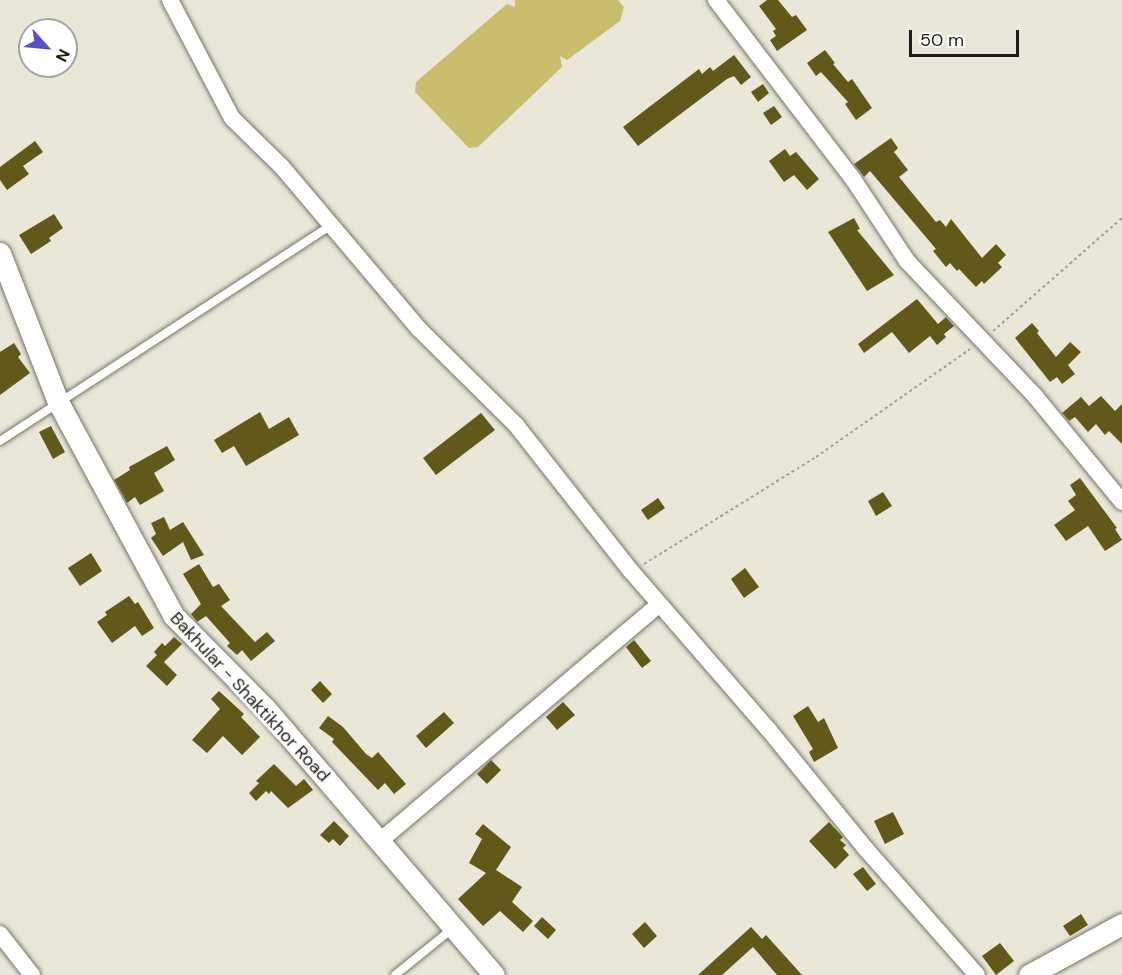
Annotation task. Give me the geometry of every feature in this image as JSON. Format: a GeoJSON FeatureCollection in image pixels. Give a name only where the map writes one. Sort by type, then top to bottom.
{"type":"FeatureCollection","features":[{"type":"Feature","properties":{"kind":"street"},"geometry":{"type":"LineString","coordinates":[[170,0],[232,118],[282,167],[419,329],[516,425],[631,572],[768,729],[865,848],[977,975]]}},
{"type":"Feature","properties":{"kind":"street"},"geometry":{"type":"LineString","coordinates":[[716,0],[852,179],[908,261],[1035,396],[1122,502]]}},
{"type":"Feature","properties":{"kind":"street","name":"Bakhular - Shaktikhor Road"},"geometry":{"type":"LineString","coordinates":[[0,253],[58,402],[172,615],[266,709],[494,975]]}},
{"type":"Feature","properties":{"kind":"street"},"geometry":{"type":"LineString","coordinates":[[380,841],[659,604]]}},
{"type":"Feature","properties":{"kind":"street"},"geometry":{"type":"LineString","coordinates":[[1029,975],[1122,924]]}},
{"type":"Feature","properties":{"kind":"street"},"geometry":{"type":"LineString","coordinates":[[0,933],[32,975]]}},
{"type":"Feature","properties":{"kind":"lane"},"geometry":{"type":"LineString","coordinates":[[0,441],[331,225]]}},
{"type":"Feature","properties":{"kind":"lane"},"geometry":{"type":"LineString","coordinates":[[395,975],[454,927]]}},
{"type":"Feature","properties":{"kind":"path"},"geometry":{"type":"LineString","coordinates":[[631,572],[816,457],[982,340],[1122,218]]}},
{"type":"Feature","properties":{"kind":"shaded area"},"geometry":{"type":"Polygon","coordinates":[[[515,0],[618,0],[624,7],[620,21],[567,60],[560,56],[562,67],[478,147],[469,148],[415,92],[416,82],[507,4],[515,7],[515,0]]]}},
{"type":"Feature","properties":{"kind":"building"},"geometry":{"type":"Polygon","coordinates":[[[767,0],[778,0],[792,17],[796,15],[807,30],[777,51],[770,40],[776,36],[773,31],[776,29],[759,6],[767,0]]]}},
{"type":"Feature","properties":{"kind":"building"},"geometry":{"type":"Polygon","coordinates":[[[825,50],[848,82],[852,79],[872,108],[856,120],[845,104],[848,102],[821,72],[816,76],[807,63],[825,50]]]}},
{"type":"Feature","properties":{"kind":"building"},"geometry":{"type":"Polygon","coordinates":[[[734,55],[751,77],[741,85],[734,76],[727,79],[638,146],[623,127],[699,69],[702,74],[710,67],[713,71],[734,55]]]}},
{"type":"Feature","properties":{"kind":"building"},"geometry":{"type":"Polygon","coordinates":[[[763,84],[769,93],[758,102],[751,92],[763,84]]]}},
{"type":"Feature","properties":{"kind":"building"},"geometry":{"type":"Polygon","coordinates":[[[774,106],[782,117],[771,125],[763,113],[774,106]]]}},
{"type":"Feature","properties":{"kind":"building"},"geometry":{"type":"Polygon","coordinates":[[[891,138],[898,148],[894,152],[908,170],[899,177],[936,222],[940,220],[946,227],[951,219],[982,258],[996,244],[1006,255],[998,263],[1002,267],[984,284],[982,281],[976,287],[950,263],[946,267],[933,251],[936,249],[870,171],[864,177],[854,164],[891,138]]]}},
{"type":"Feature","properties":{"kind":"building"},"geometry":{"type":"Polygon","coordinates":[[[35,141],[43,152],[23,166],[29,174],[7,190],[0,180],[0,167],[35,141]]]}},
{"type":"Feature","properties":{"kind":"building"},"geometry":{"type":"Polygon","coordinates":[[[785,149],[790,156],[796,152],[819,179],[807,190],[794,175],[784,182],[769,161],[785,149]]]}},
{"type":"Feature","properties":{"kind":"building"},"geometry":{"type":"Polygon","coordinates":[[[54,214],[63,228],[49,238],[51,241],[31,254],[19,235],[54,214]]]}},
{"type":"Feature","properties":{"kind":"building"},"geometry":{"type":"Polygon","coordinates":[[[854,218],[860,229],[857,230],[894,275],[867,291],[828,232],[854,218]]]}},
{"type":"Feature","properties":{"kind":"building"},"geometry":{"type":"Polygon","coordinates":[[[917,299],[938,324],[946,317],[954,326],[944,334],[946,337],[937,345],[930,336],[909,353],[892,332],[864,353],[858,344],[917,299]]]}},
{"type":"Feature","properties":{"kind":"building"},"geometry":{"type":"Polygon","coordinates":[[[1032,323],[1056,357],[1070,342],[1081,352],[1068,365],[1075,374],[1062,384],[1057,377],[1050,382],[1015,338],[1032,323]]]}},
{"type":"Feature","properties":{"kind":"building"},"geometry":{"type":"Polygon","coordinates":[[[14,343],[21,354],[18,357],[30,373],[0,395],[0,352],[14,343]]]}},
{"type":"Feature","properties":{"kind":"building"},"geometry":{"type":"Polygon","coordinates":[[[1101,396],[1115,411],[1122,404],[1122,444],[1109,431],[1105,435],[1096,424],[1088,432],[1075,417],[1069,421],[1062,413],[1081,397],[1089,406],[1101,396]]]}},
{"type":"Feature","properties":{"kind":"building"},"geometry":{"type":"Polygon","coordinates":[[[260,412],[269,429],[289,417],[299,435],[246,466],[234,446],[222,453],[214,440],[260,412]]]}},
{"type":"Feature","properties":{"kind":"building"},"geometry":{"type":"Polygon","coordinates":[[[481,413],[495,430],[436,475],[423,458],[481,413]]]}},
{"type":"Feature","properties":{"kind":"building"},"geometry":{"type":"Polygon","coordinates":[[[51,426],[65,452],[53,459],[39,432],[51,426]]]}},
{"type":"Feature","properties":{"kind":"building"},"geometry":{"type":"Polygon","coordinates":[[[167,446],[175,460],[154,473],[164,491],[140,505],[135,497],[127,503],[114,480],[130,470],[129,467],[167,446]]]}},
{"type":"Feature","properties":{"kind":"building"},"geometry":{"type":"Polygon","coordinates":[[[1080,478],[1117,528],[1115,529],[1122,540],[1105,551],[1088,526],[1066,541],[1054,525],[1075,510],[1068,501],[1076,495],[1070,485],[1080,478]]]}},
{"type":"Feature","properties":{"kind":"building"},"geometry":{"type":"Polygon","coordinates":[[[883,492],[892,506],[876,516],[868,501],[883,492]]]}},
{"type":"Feature","properties":{"kind":"building"},"geometry":{"type":"Polygon","coordinates":[[[658,498],[665,508],[648,520],[641,510],[658,498]]]}},
{"type":"Feature","properties":{"kind":"building"},"geometry":{"type":"Polygon","coordinates":[[[164,517],[170,530],[183,522],[204,555],[191,560],[183,542],[163,556],[151,538],[156,534],[151,523],[164,517]]]}},
{"type":"Feature","properties":{"kind":"building"},"geometry":{"type":"Polygon","coordinates":[[[91,553],[102,571],[80,586],[68,568],[91,553]]]}},
{"type":"Feature","properties":{"kind":"building"},"geometry":{"type":"Polygon","coordinates":[[[199,564],[213,587],[219,584],[230,600],[221,606],[255,642],[267,632],[275,641],[251,661],[242,650],[237,655],[227,646],[230,643],[206,616],[197,622],[191,614],[201,604],[183,574],[199,564]]]}},
{"type":"Feature","properties":{"kind":"building"},"geometry":{"type":"Polygon","coordinates":[[[745,568],[759,587],[744,598],[731,579],[745,568]]]}},
{"type":"Feature","properties":{"kind":"building"},"geometry":{"type":"Polygon","coordinates":[[[129,596],[135,604],[138,602],[154,628],[142,636],[135,626],[112,643],[97,622],[107,615],[105,612],[129,596]]]}},
{"type":"Feature","properties":{"kind":"building"},"geometry":{"type":"Polygon","coordinates":[[[174,637],[182,644],[164,662],[177,675],[167,686],[146,666],[157,655],[154,652],[162,643],[165,646],[174,637]]]}},
{"type":"Feature","properties":{"kind":"building"},"geometry":{"type":"Polygon","coordinates":[[[634,640],[651,661],[642,668],[626,647],[634,640]]]}},
{"type":"Feature","properties":{"kind":"building"},"geometry":{"type":"Polygon","coordinates":[[[320,681],[332,694],[323,703],[311,690],[320,681]]]}},
{"type":"Feature","properties":{"kind":"building"},"geometry":{"type":"Polygon","coordinates":[[[219,691],[244,714],[241,717],[260,737],[242,755],[223,736],[207,753],[192,740],[220,709],[211,699],[219,691]]]}},
{"type":"Feature","properties":{"kind":"building"},"geometry":{"type":"Polygon","coordinates":[[[563,702],[575,715],[557,730],[546,717],[563,702]]]}},
{"type":"Feature","properties":{"kind":"building"},"geometry":{"type":"Polygon","coordinates":[[[808,706],[818,722],[824,718],[838,748],[814,762],[809,752],[813,749],[793,716],[808,706]]]}},
{"type":"Feature","properties":{"kind":"building"},"geometry":{"type":"Polygon","coordinates":[[[444,712],[454,723],[426,748],[416,736],[444,712]]]}},
{"type":"Feature","properties":{"kind":"building"},"geometry":{"type":"Polygon","coordinates":[[[328,716],[343,727],[366,754],[372,758],[378,752],[406,784],[394,794],[385,783],[378,790],[332,742],[334,739],[319,728],[328,716]]]}},
{"type":"Feature","properties":{"kind":"building"},"geometry":{"type":"Polygon","coordinates":[[[491,760],[501,770],[487,784],[477,774],[491,760]]]}},
{"type":"Feature","properties":{"kind":"building"},"geometry":{"type":"Polygon","coordinates":[[[274,764],[296,786],[304,779],[313,790],[288,808],[271,791],[269,794],[266,791],[256,801],[249,793],[259,783],[256,781],[274,764]]]}},
{"type":"Feature","properties":{"kind":"building"},"geometry":{"type":"Polygon","coordinates":[[[893,812],[904,834],[885,844],[874,821],[893,812]]]}},
{"type":"Feature","properties":{"kind":"building"},"geometry":{"type":"Polygon","coordinates":[[[334,821],[349,836],[340,846],[333,839],[329,843],[320,835],[334,821]]]}},
{"type":"Feature","properties":{"kind":"building"},"geometry":{"type":"Polygon","coordinates":[[[829,822],[843,837],[840,840],[846,845],[843,848],[849,855],[835,869],[809,841],[829,822]]]}},
{"type":"Feature","properties":{"kind":"building"},"geometry":{"type":"Polygon","coordinates":[[[483,824],[511,847],[496,870],[522,887],[512,902],[533,921],[523,932],[500,911],[483,926],[458,899],[486,873],[469,863],[482,839],[475,834],[483,824]]]}},
{"type":"Feature","properties":{"kind":"building"},"geometry":{"type":"Polygon","coordinates":[[[863,867],[876,884],[867,891],[853,874],[863,867]]]}},
{"type":"Feature","properties":{"kind":"building"},"geometry":{"type":"Polygon","coordinates":[[[1081,914],[1088,925],[1070,936],[1063,926],[1081,914]]]}},
{"type":"Feature","properties":{"kind":"building"},"geometry":{"type":"Polygon","coordinates":[[[542,917],[556,930],[548,939],[534,926],[542,917]]]}},
{"type":"Feature","properties":{"kind":"building"},"geometry":{"type":"Polygon","coordinates":[[[645,922],[657,936],[644,948],[632,934],[645,922]]]}},
{"type":"Feature","properties":{"kind":"building"},"geometry":{"type":"Polygon","coordinates":[[[751,927],[762,939],[766,935],[802,975],[777,975],[753,947],[722,975],[698,975],[751,927]]]}},
{"type":"Feature","properties":{"kind":"building"},"geometry":{"type":"Polygon","coordinates":[[[1000,943],[1014,961],[996,975],[982,956],[1000,943]]]}}]}
